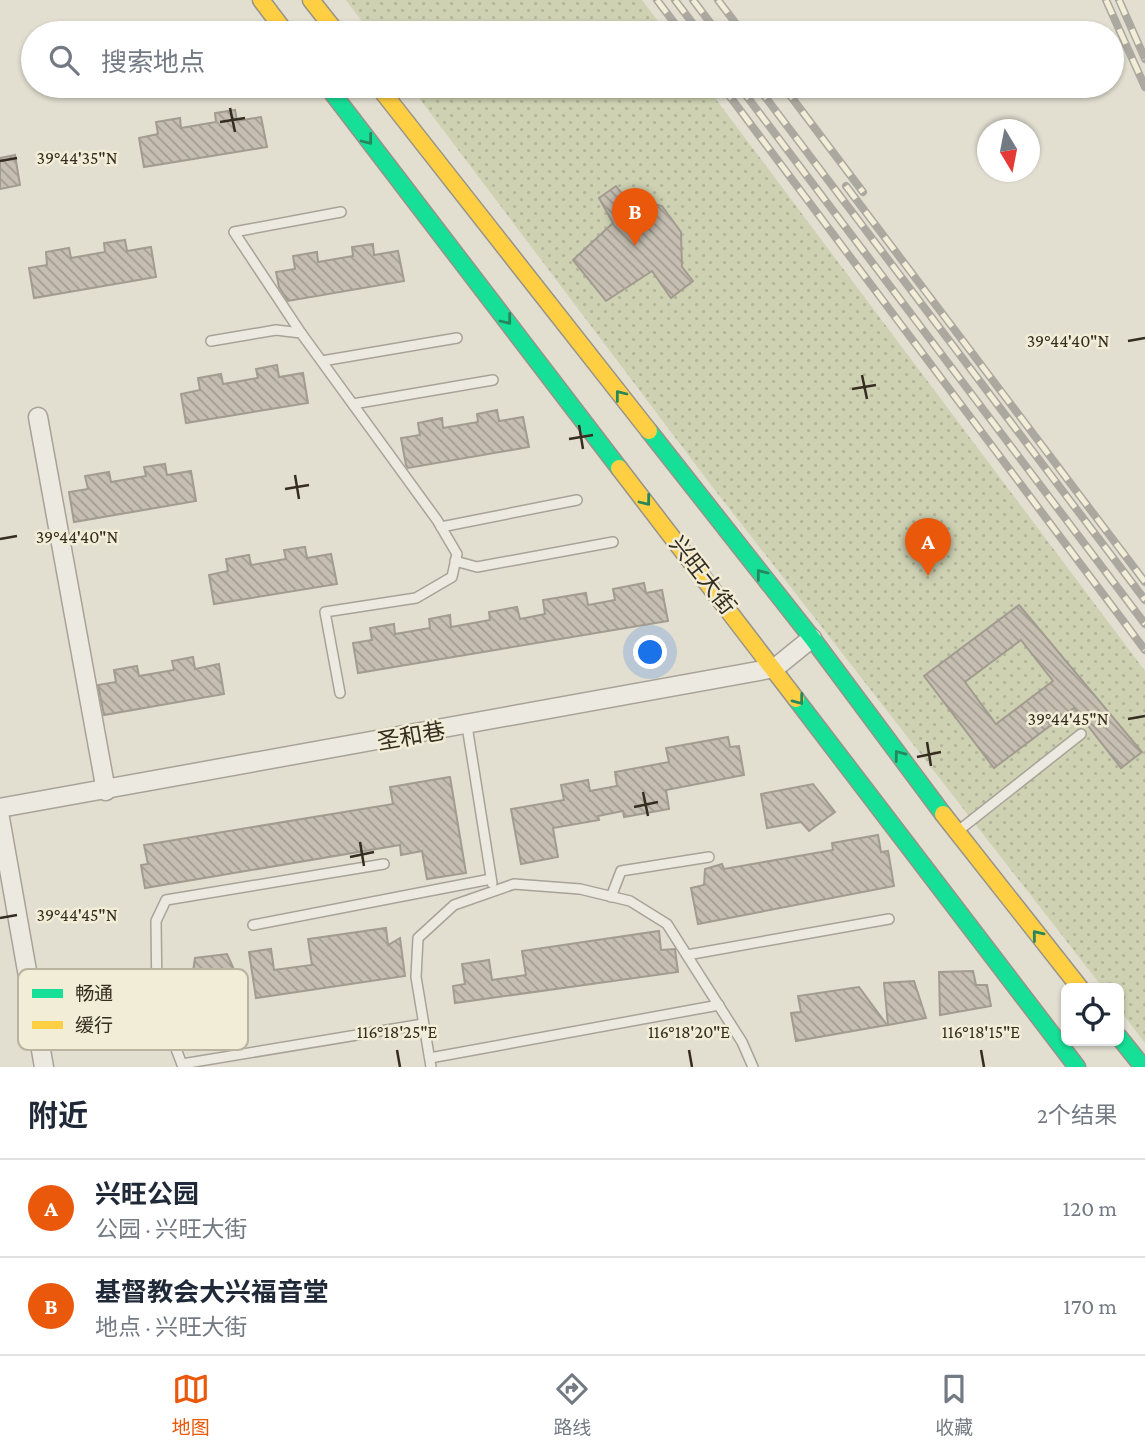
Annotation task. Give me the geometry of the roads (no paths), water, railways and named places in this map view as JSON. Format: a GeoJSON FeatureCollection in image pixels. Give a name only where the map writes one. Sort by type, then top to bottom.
{"type":"FeatureCollection","features":[{"type":"Feature","properties":{"kind":"main road"},"geometry":{"type":"LineString","coordinates":[[261,0],[277,21]]}},
{"type":"Feature","properties":{"kind":"main road"},"geometry":{"type":"LineString","coordinates":[[311,0],[328,21]]}},
{"type":"Feature","properties":{"kind":"main road","name":"兴旺大街"},"geometry":{"type":"LineString","coordinates":[[336,98],[775,668],[1077,1067]]}},
{"type":"Feature","properties":{"kind":"main road","name":"兴旺大街"},"geometry":{"type":"LineString","coordinates":[[387,98],[812,638],[957,832],[1076,983]]}},
{"type":"Feature","properties":{"kind":"main road"},"geometry":{"type":"LineString","coordinates":[[1124,1043],[1143,1067]]}},
{"type":"Feature","properties":{"kind":"street"},"geometry":{"type":"LineString","coordinates":[[38,417],[106,791]]}},
{"type":"Feature","properties":{"kind":"street","name":"圣和巷"},"geometry":{"type":"LineString","coordinates":[[0,808],[467,726],[775,668],[812,638]]}},
{"type":"Feature","properties":{"kind":"street"},"geometry":{"type":"LineString","coordinates":[[0,818],[27,969]]}},
{"type":"Feature","properties":{"kind":"lane"},"geometry":{"type":"LineString","coordinates":[[340,693],[325,612],[416,598],[452,577],[457,554],[441,527],[301,333],[234,232],[341,212]]}},
{"type":"Feature","properties":{"kind":"lane"},"geometry":{"type":"LineString","coordinates":[[211,341],[276,330],[301,333]]}},
{"type":"Feature","properties":{"kind":"lane"},"geometry":{"type":"LineString","coordinates":[[322,361],[457,338]]}},
{"type":"Feature","properties":{"kind":"lane"},"geometry":{"type":"LineString","coordinates":[[353,404],[493,380]]}},
{"type":"Feature","properties":{"kind":"lane"},"geometry":{"type":"LineString","coordinates":[[441,527],[576,500]]}},
{"type":"Feature","properties":{"kind":"lane"},"geometry":{"type":"LineString","coordinates":[[455,561],[477,567],[613,542]]}},
{"type":"Feature","properties":{"kind":"lane"},"geometry":{"type":"LineString","coordinates":[[467,726],[493,890]]}},
{"type":"Feature","properties":{"kind":"lane"},"geometry":{"type":"LineString","coordinates":[[957,832],[1081,734]]}},
{"type":"Feature","properties":{"kind":"lane"},"geometry":{"type":"LineString","coordinates":[[611,897],[621,871],[709,857]]}},
{"type":"Feature","properties":{"kind":"lane"},"geometry":{"type":"LineString","coordinates":[[157,969],[156,921],[166,900],[384,864]]}},
{"type":"Feature","properties":{"kind":"lane"},"geometry":{"type":"LineString","coordinates":[[253,925],[491,879]]}},
{"type":"Feature","properties":{"kind":"lane"},"geometry":{"type":"LineString","coordinates":[[719,1004],[430,1062],[416,977],[418,938],[454,905],[514,884],[580,889],[630,901],[667,924],[719,1004],[753,1067]]}},
{"type":"Feature","properties":{"kind":"lane"},"geometry":{"type":"LineString","coordinates":[[687,955],[889,919]]}},
{"type":"Feature","properties":{"kind":"lane"},"geometry":{"type":"LineString","coordinates":[[183,1065],[423,1024]]}},
{"type":"Feature","properties":{"kind":"railway"},"geometry":{"type":"LineString","coordinates":[[657,0],[673,21]]}},
{"type":"Feature","properties":{"kind":"railway"},"geometry":{"type":"LineString","coordinates":[[675,0],[691,21]]}},
{"type":"Feature","properties":{"kind":"railway"},"geometry":{"type":"LineString","coordinates":[[693,0],[709,21]]}},
{"type":"Feature","properties":{"kind":"railway"},"geometry":{"type":"LineString","coordinates":[[718,0],[734,21]]}},
{"type":"Feature","properties":{"kind":"railway"},"geometry":{"type":"LineString","coordinates":[[1106,0],[1115,21]]}},
{"type":"Feature","properties":{"kind":"railway"},"geometry":{"type":"LineString","coordinates":[[1119,0],[1145,59]]}},
{"type":"Feature","properties":{"kind":"railway"},"geometry":{"type":"LineString","coordinates":[[1124,40],[1145,87]]}},
{"type":"Feature","properties":{"kind":"railway"},"geometry":{"type":"LineString","coordinates":[[731,98],[1145,650]]}},
{"type":"Feature","properties":{"kind":"railway"},"geometry":{"type":"LineString","coordinates":[[748,98],[1145,624]]}},
{"type":"Feature","properties":{"kind":"railway"},"geometry":{"type":"LineString","coordinates":[[766,98],[1145,600]]}},
{"type":"Feature","properties":{"kind":"railway"},"geometry":{"type":"LineString","coordinates":[[792,98],[863,192]]}},
{"type":"Feature","properties":{"kind":"railway"},"geometry":{"type":"LineString","coordinates":[[846,186],[1145,582]]}},
{"type":"Feature","properties":{"kind":"place","name":"基督教会大兴福音堂"},"geometry":{"type":"Point","coordinates":[635,246]}},
{"type":"Feature","properties":{"kind":"place","name":"兴旺公园"},"geometry":{"type":"Point","coordinates":[928,576]}}]}
